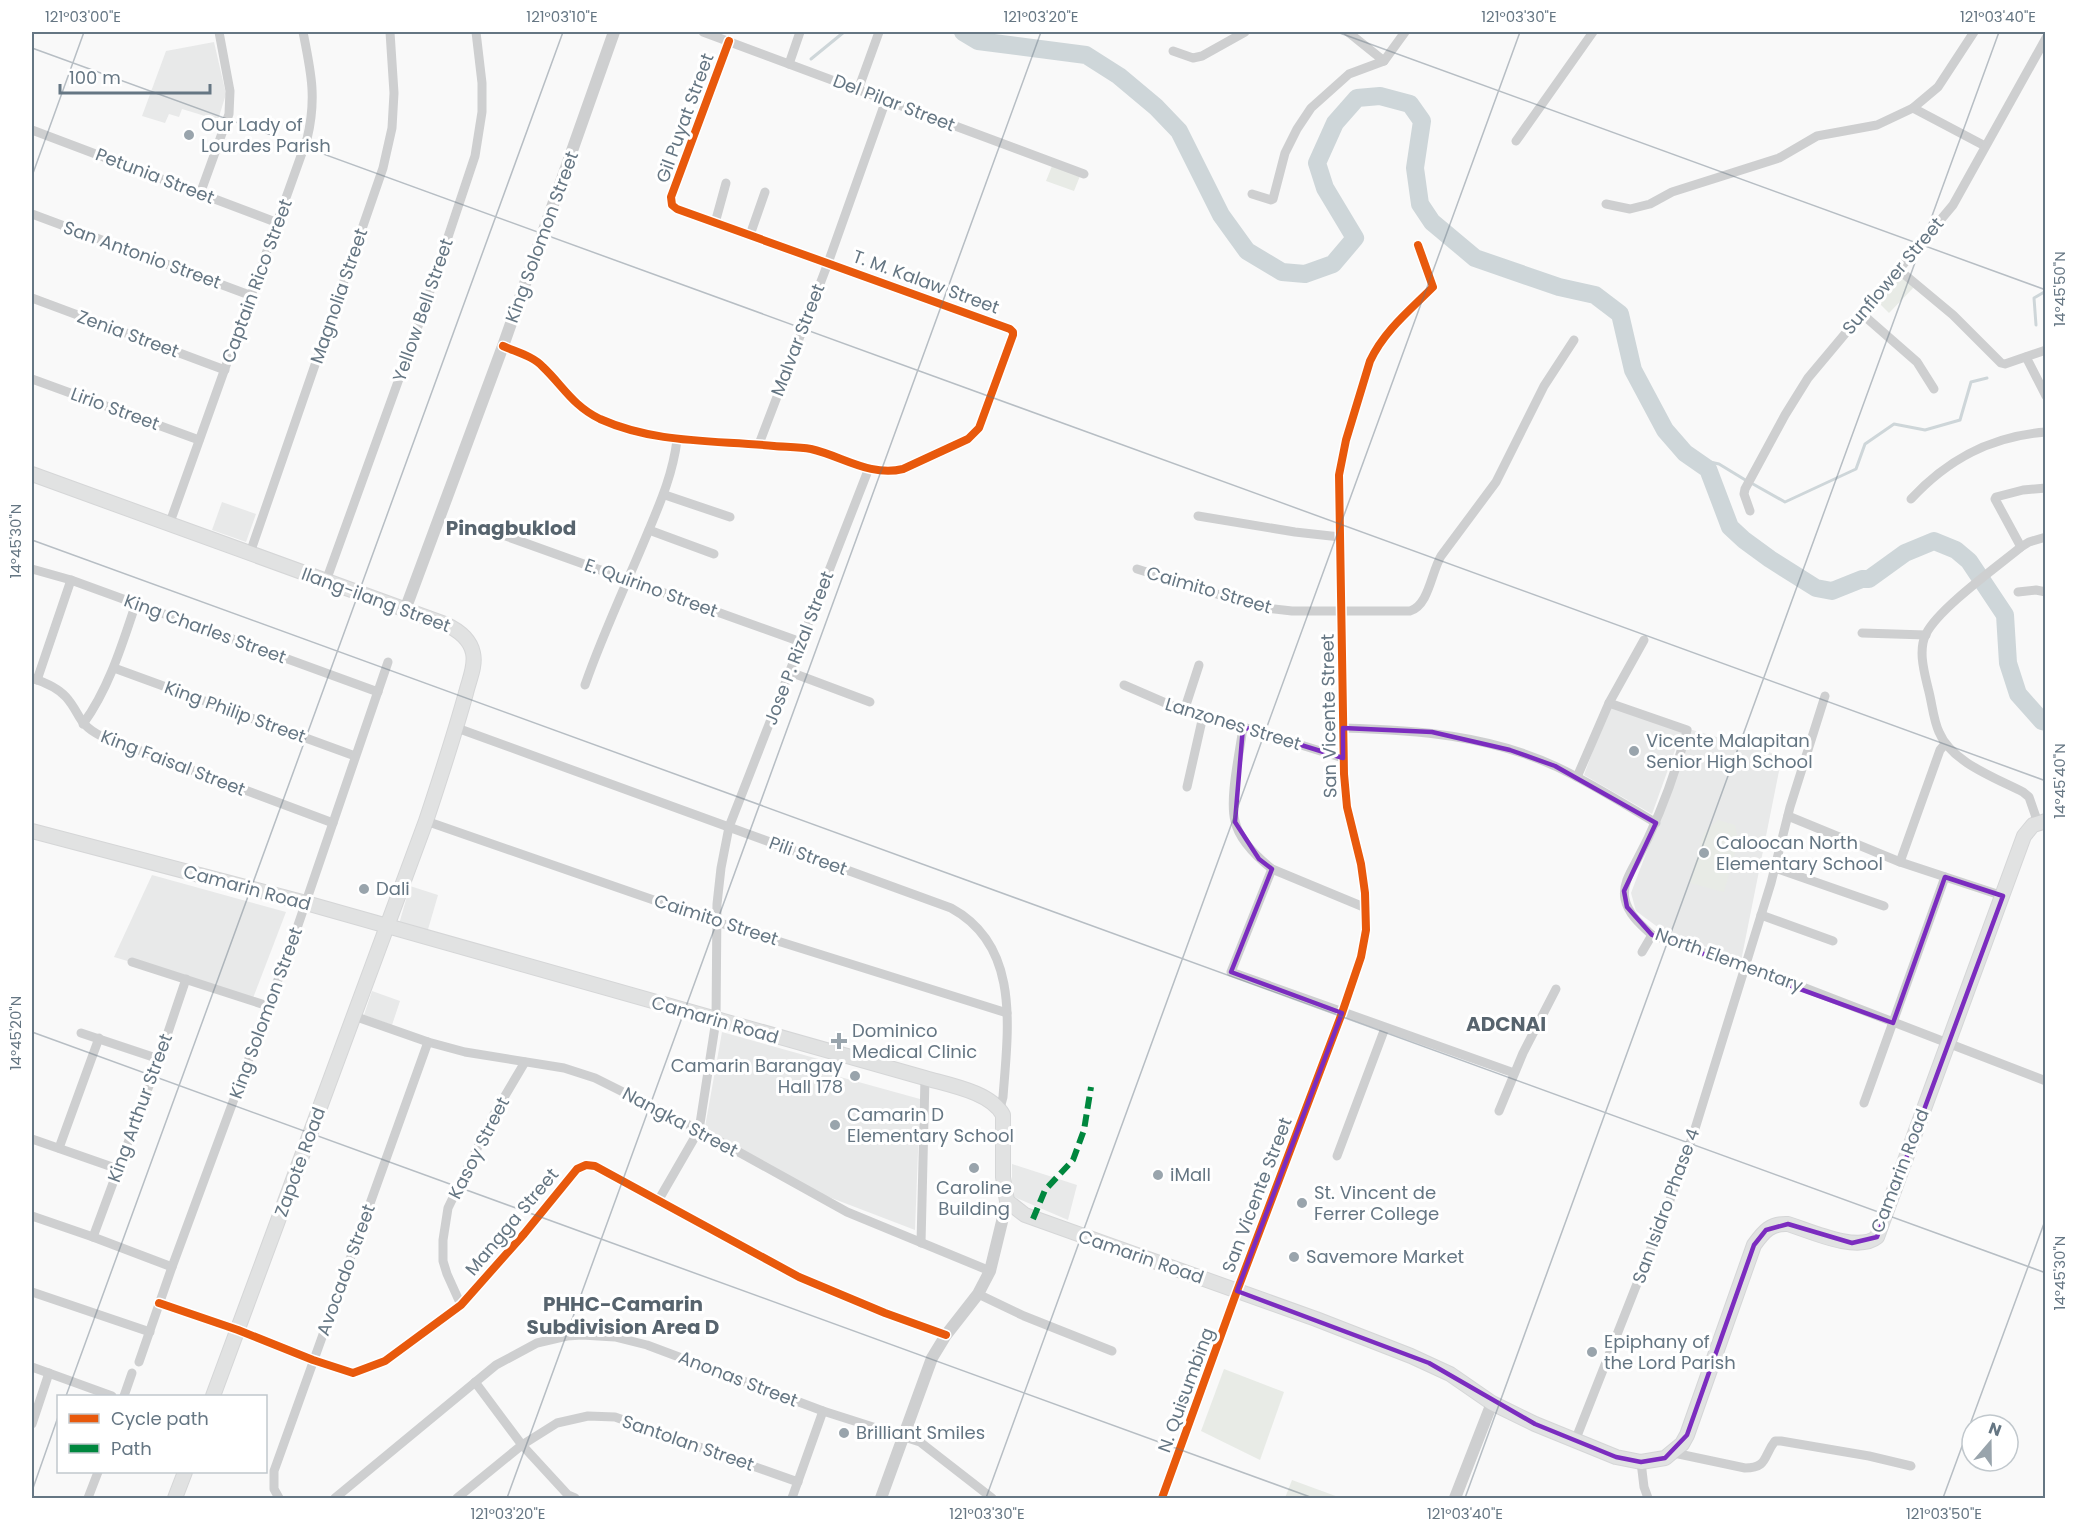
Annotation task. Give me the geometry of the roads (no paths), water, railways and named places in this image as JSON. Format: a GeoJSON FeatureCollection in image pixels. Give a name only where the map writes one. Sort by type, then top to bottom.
{"type":"FeatureCollection","features":[{"type":"Feature","properties":{"kind":"main road","name":"Ilang-ilang Street"},"geometry":{"type":"LineString","coordinates":[[32,474],[457,630],[470,645],[473,653],[472,671],[457,728],[387,927]]}},
{"type":"Feature","properties":{"kind":"main road","name":"Camarin Road"},"geometry":{"type":"LineString","coordinates":[[1007,1201],[1033,1219],[1237,1291],[1429,1363],[1450,1374],[1492,1403],[1575,1441],[1616,1457],[1641,1462],[1665,1458],[1674,1453],[1682,1444],[1692,1426],[1737,1288],[1754,1245],[1766,1230],[1778,1224],[1788,1224],[1852,1243],[1872,1242],[1877,1237],[2024,836],[2028,829],[2042,822]]}},
{"type":"Feature","properties":{"kind":"main road","name":"Camarin Road"},"geometry":{"type":"LineString","coordinates":[[32,831],[306,903],[925,1078],[986,1098],[1000,1108]]}},
{"type":"Feature","properties":{"kind":"main road","name":"Zapote Road"},"geometry":{"type":"LineString","coordinates":[[213,1395],[387,927]]}},
{"type":"Feature","properties":{"kind":"main road"},"geometry":{"type":"LineString","coordinates":[[1000,1108],[1004,1115],[1005,1125],[1003,1177],[1007,1201]]}},
{"type":"Feature","properties":{"kind":"main road"},"geometry":{"type":"LineString","coordinates":[[175,1498],[185,1473]]}},
{"type":"Feature","properties":{"kind":"street"},"geometry":{"type":"LineString","coordinates":[[200,194],[229,114],[230,91],[219,32]]}},
{"type":"Feature","properties":{"kind":"street","name":"Captain Rico Street"},"geometry":{"type":"LineString","coordinates":[[169,525],[307,139],[313,114],[313,87],[305,32]]}},
{"type":"Feature","properties":{"kind":"street","name":"Magnolia Street"},"geometry":{"type":"LineString","coordinates":[[250,554],[384,163],[392,128],[394,93],[390,32]]}},
{"type":"Feature","properties":{"kind":"street","name":"Yellow Bell Street"},"geometry":{"type":"LineString","coordinates":[[326,581],[471,173],[482,112],[482,73],[476,32]]}},
{"type":"Feature","properties":{"kind":"street","name":"King Solomon Street"},"geometry":{"type":"LineString","coordinates":[[405,610],[503,346],[614,32]]}},
{"type":"Feature","properties":{"kind":"street","name":"Del Pilar Street"},"geometry":{"type":"LineString","coordinates":[[703,32],[1084,174]]}},
{"type":"Feature","properties":{"kind":"street"},"geometry":{"type":"LineString","coordinates":[[789,64],[800,32]]}},
{"type":"Feature","properties":{"kind":"street"},"geometry":{"type":"LineString","coordinates":[[858,90],[879,32]]}},
{"type":"Feature","properties":{"kind":"street"},"geometry":{"type":"LineString","coordinates":[[1173,51],[1192,58],[1202,56],[1244,32]]}},
{"type":"Feature","properties":{"kind":"street"},"geometry":{"type":"LineString","coordinates":[[1348,32],[1384,62]]}},
{"type":"Feature","properties":{"kind":"street"},"geometry":{"type":"LineString","coordinates":[[1252,195],[1272,200],[1285,153],[1311,108],[1349,74],[1384,62],[1406,32]]}},
{"type":"Feature","properties":{"kind":"street"},"geometry":{"type":"LineString","coordinates":[[1516,141],[1593,32]]}},
{"type":"Feature","properties":{"kind":"street"},"geometry":{"type":"LineString","coordinates":[[1606,204],[1630,209],[1650,204],[1672,192],[1779,158],[1817,136],[1869,128],[1913,108],[1942,82],[1974,32]]}},
{"type":"Feature","properties":{"kind":"street","name":"Sunflower Street"},"geometry":{"type":"LineString","coordinates":[[1750,512],[1744,494],[1745,489],[1808,378],[1953,205],[2046,38]]}},
{"type":"Feature","properties":{"kind":"street","name":"Gil Puyat Street"},"geometry":{"type":"LineString","coordinates":[[672,205],[671,197],[729,41]]}},
{"type":"Feature","properties":{"kind":"street","name":"Malvar Street"},"geometry":{"type":"LineString","coordinates":[[759,444],[828,263],[886,100]]}},
{"type":"Feature","properties":{"kind":"street"},"geometry":{"type":"LineString","coordinates":[[1913,108],[1985,146]]}},
{"type":"Feature","properties":{"kind":"street","name":"Petunia Street"},"geometry":{"type":"LineString","coordinates":[[32,130],[278,223]]}},
{"type":"Feature","properties":{"kind":"street"},"geometry":{"type":"LineString","coordinates":[[715,223],[726,183]]}},
{"type":"Feature","properties":{"kind":"street"},"geometry":{"type":"LineString","coordinates":[[750,235],[765,192]]}},
{"type":"Feature","properties":{"kind":"street","name":"T. M. Kalaw Street"},"geometry":{"type":"LineString","coordinates":[[672,205],[715,223],[1010,328],[1013,332],[986,413],[974,435],[903,469],[881,472],[869,468]]}},
{"type":"Feature","properties":{"kind":"street","name":"San Antonio Street"},"geometry":{"type":"LineString","coordinates":[[32,214],[252,296]]}},
{"type":"Feature","properties":{"kind":"street","name":"San Vicente Street"},"geometry":{"type":"LineString","coordinates":[[1237,1291],[1342,1013],[1366,930],[1362,872],[1347,807],[1343,758],[1339,475],[1342,456],[1370,361],[1383,339],[1433,287],[1418,245]]}},
{"type":"Feature","properties":{"kind":"street"},"geometry":{"type":"LineString","coordinates":[[1899,270],[1953,315],[2001,363],[2005,364],[2046,350]]}},
{"type":"Feature","properties":{"kind":"street","name":"Zenia Street"},"geometry":{"type":"LineString","coordinates":[[32,298],[225,370]]}},
{"type":"Feature","properties":{"kind":"street"},"geometry":{"type":"LineString","coordinates":[[1861,313],[1917,362],[1934,390]]}},
{"type":"Feature","properties":{"kind":"street","name":"Caimito Street"},"geometry":{"type":"LineString","coordinates":[[1137,569],[1258,607],[1292,611],[1410,611],[1417,609],[1422,604],[1434,567],[1496,482],[1544,386],[1574,340]]}},
{"type":"Feature","properties":{"kind":"street"},"geometry":{"type":"LineString","coordinates":[[503,346],[542,365],[568,397],[598,418],[631,431],[677,440],[810,449],[869,468]]}},
{"type":"Feature","properties":{"kind":"street"},"geometry":{"type":"LineString","coordinates":[[2026,357],[2046,396]]}},
{"type":"Feature","properties":{"kind":"street","name":"Lirio Street"},"geometry":{"type":"LineString","coordinates":[[32,378],[200,440]]}},
{"type":"Feature","properties":{"kind":"street"},"geometry":{"type":"LineString","coordinates":[[1911,499],[1943,470],[1979,448],[2025,433],[2046,432]]}},
{"type":"Feature","properties":{"kind":"street"},"geometry":{"type":"LineString","coordinates":[[585,685],[597,650],[665,495],[675,462],[677,440]]}},
{"type":"Feature","properties":{"kind":"street","name":"Jose P. Rizal Street"},"geometry":{"type":"LineString","coordinates":[[699,1130],[716,1020],[717,922],[721,868],[729,827],[869,468]]}},
{"type":"Feature","properties":{"kind":"street"},"geometry":{"type":"LineString","coordinates":[[2021,548],[1995,499],[1996,496],[2046,488]]}},
{"type":"Feature","properties":{"kind":"street"},"geometry":{"type":"LineString","coordinates":[[665,495],[730,517]]}},
{"type":"Feature","properties":{"kind":"street"},"geometry":{"type":"LineString","coordinates":[[1198,516],[1340,537]]}},
{"type":"Feature","properties":{"kind":"street"},"geometry":{"type":"LineString","coordinates":[[649,531],[714,554]]}},
{"type":"Feature","properties":{"kind":"street","name":"E. Quirino Street"},"geometry":{"type":"LineString","coordinates":[[500,534],[801,642]]}},
{"type":"Feature","properties":{"kind":"street"},"geometry":{"type":"LineString","coordinates":[[2042,822],[2029,797],[2023,792],[1964,761],[1945,744],[1938,731],[1923,663],[1923,645],[1926,635],[1942,614],[1961,597],[2029,542],[2046,537]]}},
{"type":"Feature","properties":{"kind":"street","name":"King Charles Street"},"geometry":{"type":"LineString","coordinates":[[32,569],[136,603],[378,692]]}},
{"type":"Feature","properties":{"kind":"street"},"geometry":{"type":"LineString","coordinates":[[34,679],[71,580]]}},
{"type":"Feature","properties":{"kind":"street"},"geometry":{"type":"LineString","coordinates":[[2018,592],[2036,590],[2046,592]]}},
{"type":"Feature","properties":{"kind":"street"},"geometry":{"type":"LineString","coordinates":[[83,724],[98,702],[114,668],[136,603]]}},
{"type":"Feature","properties":{"kind":"street"},"geometry":{"type":"LineString","coordinates":[[1862,633],[1926,635]]}},
{"type":"Feature","properties":{"kind":"street"},"geometry":{"type":"LineString","coordinates":[[1577,777],[1609,703],[1644,640]]}},
{"type":"Feature","properties":{"kind":"street","name":"King Solomon Street"},"geometry":{"type":"LineString","coordinates":[[139,1362],[306,903],[388,662]]}},
{"type":"Feature","properties":{"kind":"street"},"geometry":{"type":"LineString","coordinates":[[1184,711],[1199,665]]}},
{"type":"Feature","properties":{"kind":"street","name":"King Philip Street"},"geometry":{"type":"LineString","coordinates":[[114,668],[355,756]]}},
{"type":"Feature","properties":{"kind":"street"},"geometry":{"type":"LineString","coordinates":[[790,672],[870,702]]}},
{"type":"Feature","properties":{"kind":"street","name":"King Faisal Street"},"geometry":{"type":"LineString","coordinates":[[34,679],[63,694],[90,731],[333,823]]}},
{"type":"Feature","properties":{"kind":"street","name":"Lanzones Street"},"geometry":{"type":"LineString","coordinates":[[1124,686],[1184,711],[1343,758]]}},
{"type":"Feature","properties":{"kind":"street","name":"San Isidro Phase 4"},"geometry":{"type":"LineString","coordinates":[[1575,1441],[1670,1200],[1694,1132],[1825,696]]}},
{"type":"Feature","properties":{"kind":"street","name":"North Elementary"},"geometry":{"type":"LineString","coordinates":[[1609,703],[1687,730],[1656,823],[1629,876],[1624,891],[1627,907],[1641,926],[1652,935],[1800,986],[2046,1081]]}},
{"type":"Feature","properties":{"kind":"street"},"geometry":{"type":"LineString","coordinates":[[1187,787],[1203,716]]}},
{"type":"Feature","properties":{"kind":"street"},"geometry":{"type":"LineString","coordinates":[[1243,727],[1233,804],[1235,822],[1243,838],[1259,859],[1272,869],[1366,909]]}},
{"type":"Feature","properties":{"kind":"street","name":"Pili Street"},"geometry":{"type":"LineString","coordinates":[[457,728],[951,908],[966,916],[989,941],[1003,976],[1007,1013],[1003,1097],[1000,1108]]}},
{"type":"Feature","properties":{"kind":"street"},"geometry":{"type":"LineString","coordinates":[[1343,728],[1407,730],[1455,736],[1534,758],[1577,777],[1656,823]]}},
{"type":"Feature","properties":{"kind":"street"},"geometry":{"type":"LineString","coordinates":[[1900,862],[1938,757],[1945,744]]}},
{"type":"Feature","properties":{"kind":"street"},"geometry":{"type":"LineString","coordinates":[[1788,816],[1900,862],[2002,896]]}},
{"type":"Feature","properties":{"kind":"street","name":"Caimito Street"},"geometry":{"type":"LineString","coordinates":[[426,821],[717,922],[1007,1013]]}},
{"type":"Feature","properties":{"kind":"street"},"geometry":{"type":"LineString","coordinates":[[1775,868],[1884,906]]}},
{"type":"Feature","properties":{"kind":"street"},"geometry":{"type":"LineString","coordinates":[[1272,869],[1231,972],[1514,1073]]}},
{"type":"Feature","properties":{"kind":"street"},"geometry":{"type":"LineString","coordinates":[[1864,1102],[1945,877]]}},
{"type":"Feature","properties":{"kind":"street"},"geometry":{"type":"LineString","coordinates":[[1761,915],[1833,941]]}},
{"type":"Feature","properties":{"kind":"street"},"geometry":{"type":"LineString","coordinates":[[1642,952],[1652,935]]}},
{"type":"Feature","properties":{"kind":"street"},"geometry":{"type":"LineString","coordinates":[[132,962],[268,1006]]}},
{"type":"Feature","properties":{"kind":"street","name":"King Arthur Street"},"geometry":{"type":"LineString","coordinates":[[93,1237],[186,979]]}},
{"type":"Feature","properties":{"kind":"street"},"geometry":{"type":"LineString","coordinates":[[1499,1110],[1514,1073],[1556,989]]}},
{"type":"Feature","properties":{"kind":"street","name":"Nangka Street"},"geometry":{"type":"LineString","coordinates":[[354,1016],[428,1042],[465,1052],[551,1065],[581,1072],[699,1130],[847,1212],[990,1271]]}},
{"type":"Feature","properties":{"kind":"street"},"geometry":{"type":"LineString","coordinates":[[1337,1156],[1385,1028]]}},
{"type":"Feature","properties":{"kind":"street"},"geometry":{"type":"LineString","coordinates":[[81,1033],[159,1059]]}},
{"type":"Feature","properties":{"kind":"street"},"geometry":{"type":"LineString","coordinates":[[59,1148],[99,1038]]}},
{"type":"Feature","properties":{"kind":"street","name":"Avocado Street"},"geometry":{"type":"LineString","coordinates":[[279,1498],[274,1489],[274,1471],[428,1042]]}},
{"type":"Feature","properties":{"kind":"street","name":"Kasoy Street"},"geometry":{"type":"LineString","coordinates":[[461,1305],[452,1288],[443,1261],[442,1240],[448,1208],[493,1116],[525,1062]]}},
{"type":"Feature","properties":{"kind":"street"},"geometry":{"type":"LineString","coordinates":[[921,1243],[925,1078]]}},
{"type":"Feature","properties":{"kind":"street"},"geometry":{"type":"LineString","coordinates":[[658,1201],[699,1130]]}},
{"type":"Feature","properties":{"kind":"street"},"geometry":{"type":"LineString","coordinates":[[32,1139],[118,1169]]}},
{"type":"Feature","properties":{"kind":"street","name":"Mangga Street"},"geometry":{"type":"LineString","coordinates":[[159,1303],[353,1373],[385,1361],[461,1305],[524,1234],[577,1169],[586,1165],[595,1166],[799,1277],[885,1313],[946,1335]]}},
{"type":"Feature","properties":{"kind":"street"},"geometry":{"type":"LineString","coordinates":[[881,1498],[932,1358],[946,1335],[978,1294],[990,1271],[1007,1201]]}},
{"type":"Feature","properties":{"kind":"street"},"geometry":{"type":"LineString","coordinates":[[32,1216],[172,1267]]}},
{"type":"Feature","properties":{"kind":"street","name":"N. Quisumbing"},"geometry":{"type":"LineString","coordinates":[[1162,1498],[1237,1291]]}},
{"type":"Feature","properties":{"kind":"street"},"geometry":{"type":"LineString","coordinates":[[32,1292],[150,1332]]}},
{"type":"Feature","properties":{"kind":"street"},"geometry":{"type":"LineString","coordinates":[[978,1294],[1023,1316],[1112,1351]]}},
{"type":"Feature","properties":{"kind":"street","name":"Anonas Street"},"geometry":{"type":"LineString","coordinates":[[335,1498],[496,1365],[537,1343],[567,1336],[598,1335],[622,1338],[647,1345],[824,1411],[920,1442],[992,1498]]}},
{"type":"Feature","properties":{"kind":"street"},"geometry":{"type":"LineString","coordinates":[[32,1367],[109,1395]]}},
{"type":"Feature","properties":{"kind":"street"},"geometry":{"type":"LineString","coordinates":[[32,1424],[50,1373]]}},
{"type":"Feature","properties":{"kind":"street"},"geometry":{"type":"LineString","coordinates":[[124,1395],[132,1373]]}},
{"type":"Feature","properties":{"kind":"street"},"geometry":{"type":"LineString","coordinates":[[475,1382],[522,1445],[568,1495],[575,1498]]}},
{"type":"Feature","properties":{"kind":"street"},"geometry":{"type":"LineString","coordinates":[[1455,1498],[1492,1403]]}},
{"type":"Feature","properties":{"kind":"street"},"geometry":{"type":"LineString","coordinates":[[792,1498],[824,1411]]}},
{"type":"Feature","properties":{"kind":"street","name":"Santolan Street"},"geometry":{"type":"LineString","coordinates":[[457,1498],[522,1445],[557,1423],[588,1416],[615,1417],[798,1482]]}},
{"type":"Feature","properties":{"kind":"street"},"geometry":{"type":"LineString","coordinates":[[1674,1453],[1753,1468],[1761,1465],[1775,1442],[1781,1441],[1869,1456],[1911,1466]]}},
{"type":"Feature","properties":{"kind":"street"},"geometry":{"type":"LineString","coordinates":[[1641,1462],[1644,1487],[1648,1498]]}},
{"type":"Feature","properties":{"kind":"street"},"geometry":{"type":"LineString","coordinates":[[88,1498],[98,1473]]}},
{"type":"Feature","properties":{"kind":"waterway"},"geometry":{"type":"LineString","coordinates":[[811,59],[844,32]]}},
{"type":"Feature","properties":{"kind":"waterway"},"geometry":{"type":"LineString","coordinates":[[963,32],[978,41],[1086,55],[1119,76],[1156,107],[1179,131],[1221,215],[1247,251],[1282,272],[1305,274],[1333,264],[1355,238],[1325,188],[1317,163],[1335,123],[1357,98],[1380,96],[1410,104],[1422,121],[1415,168],[1420,204],[1432,222],[1475,258],[1559,287],[1595,295],[1620,314],[1633,370],[1665,430],[1685,453],[1708,469],[1730,527],[1770,559],[1816,588],[1832,591],[1862,579],[1869,579],[1905,553],[1934,541],[1956,550],[1969,561],[2005,615],[2008,663],[2018,694],[2042,721],[2046,722]]}},
{"type":"Feature","properties":{"kind":"waterway"},"geometry":{"type":"LineString","coordinates":[[2036,325],[2034,298],[2046,291]]}},
{"type":"Feature","properties":{"kind":"waterway"},"geometry":{"type":"LineString","coordinates":[[1753,484],[1785,502],[1856,469],[1865,444],[1894,424],[1925,430],[1960,420],[1971,382],[1987,378]]}},
{"type":"Feature","properties":{"kind":"waterway"},"geometry":{"type":"LineString","coordinates":[[1692,458],[1719,464],[1747,481]]}},
{"type":"Feature","properties":{"kind":"place","name":"Our Lady of Lourdes Parish"},"geometry":{"type":"Point","coordinates":[189,135]}},
{"type":"Feature","properties":{"kind":"place","name":"Vicente Malapitan Senior High School"},"geometry":{"type":"Point","coordinates":[1634,751]}},
{"type":"Feature","properties":{"kind":"place","name":"Caloocan North Elementary School"},"geometry":{"type":"Point","coordinates":[1704,853]}},
{"type":"Feature","properties":{"kind":"place","name":"Dali"},"geometry":{"type":"Point","coordinates":[364,889]}},
{"type":"Feature","properties":{"kind":"place","name":"Dominico Medical Clinic"},"geometry":{"type":"Point","coordinates":[839,1041]}},
{"type":"Feature","properties":{"kind":"place","name":"Camarin Barangay Hall 178"},"geometry":{"type":"Point","coordinates":[855,1076]}},
{"type":"Feature","properties":{"kind":"place","name":"Camarin D Elementary School"},"geometry":{"type":"Point","coordinates":[835,1125]}},
{"type":"Feature","properties":{"kind":"place","name":"Caroline Building"},"geometry":{"type":"Point","coordinates":[974,1168]}},
{"type":"Feature","properties":{"kind":"place","name":"iMall"},"geometry":{"type":"Point","coordinates":[1158,1175]}},
{"type":"Feature","properties":{"kind":"place","name":"St. Vincent de Ferrer College"},"geometry":{"type":"Point","coordinates":[1302,1203]}},
{"type":"Feature","properties":{"kind":"place","name":"Savemore Market"},"geometry":{"type":"Point","coordinates":[1294,1257]}},
{"type":"Feature","properties":{"kind":"place","name":"Epiphany of the Lord Parish"},"geometry":{"type":"Point","coordinates":[1592,1352]}},
{"type":"Feature","properties":{"kind":"place","name":"Brilliant Smiles"},"geometry":{"type":"Point","coordinates":[844,1433]}},
{"type":"Feature","properties":{"kind":"district","name":"Pinagbuklod"},"geometry":{"type":"Point","coordinates":[511,528]}},
{"type":"Feature","properties":{"kind":"district","name":"ADCNAI"},"geometry":{"type":"Point","coordinates":[1506,1024]}},
{"type":"Feature","properties":{"kind":"district","name":"PHHC-Camarin Subdivision Area D"},"geometry":{"type":"Point","coordinates":[623,1316]}}]}
